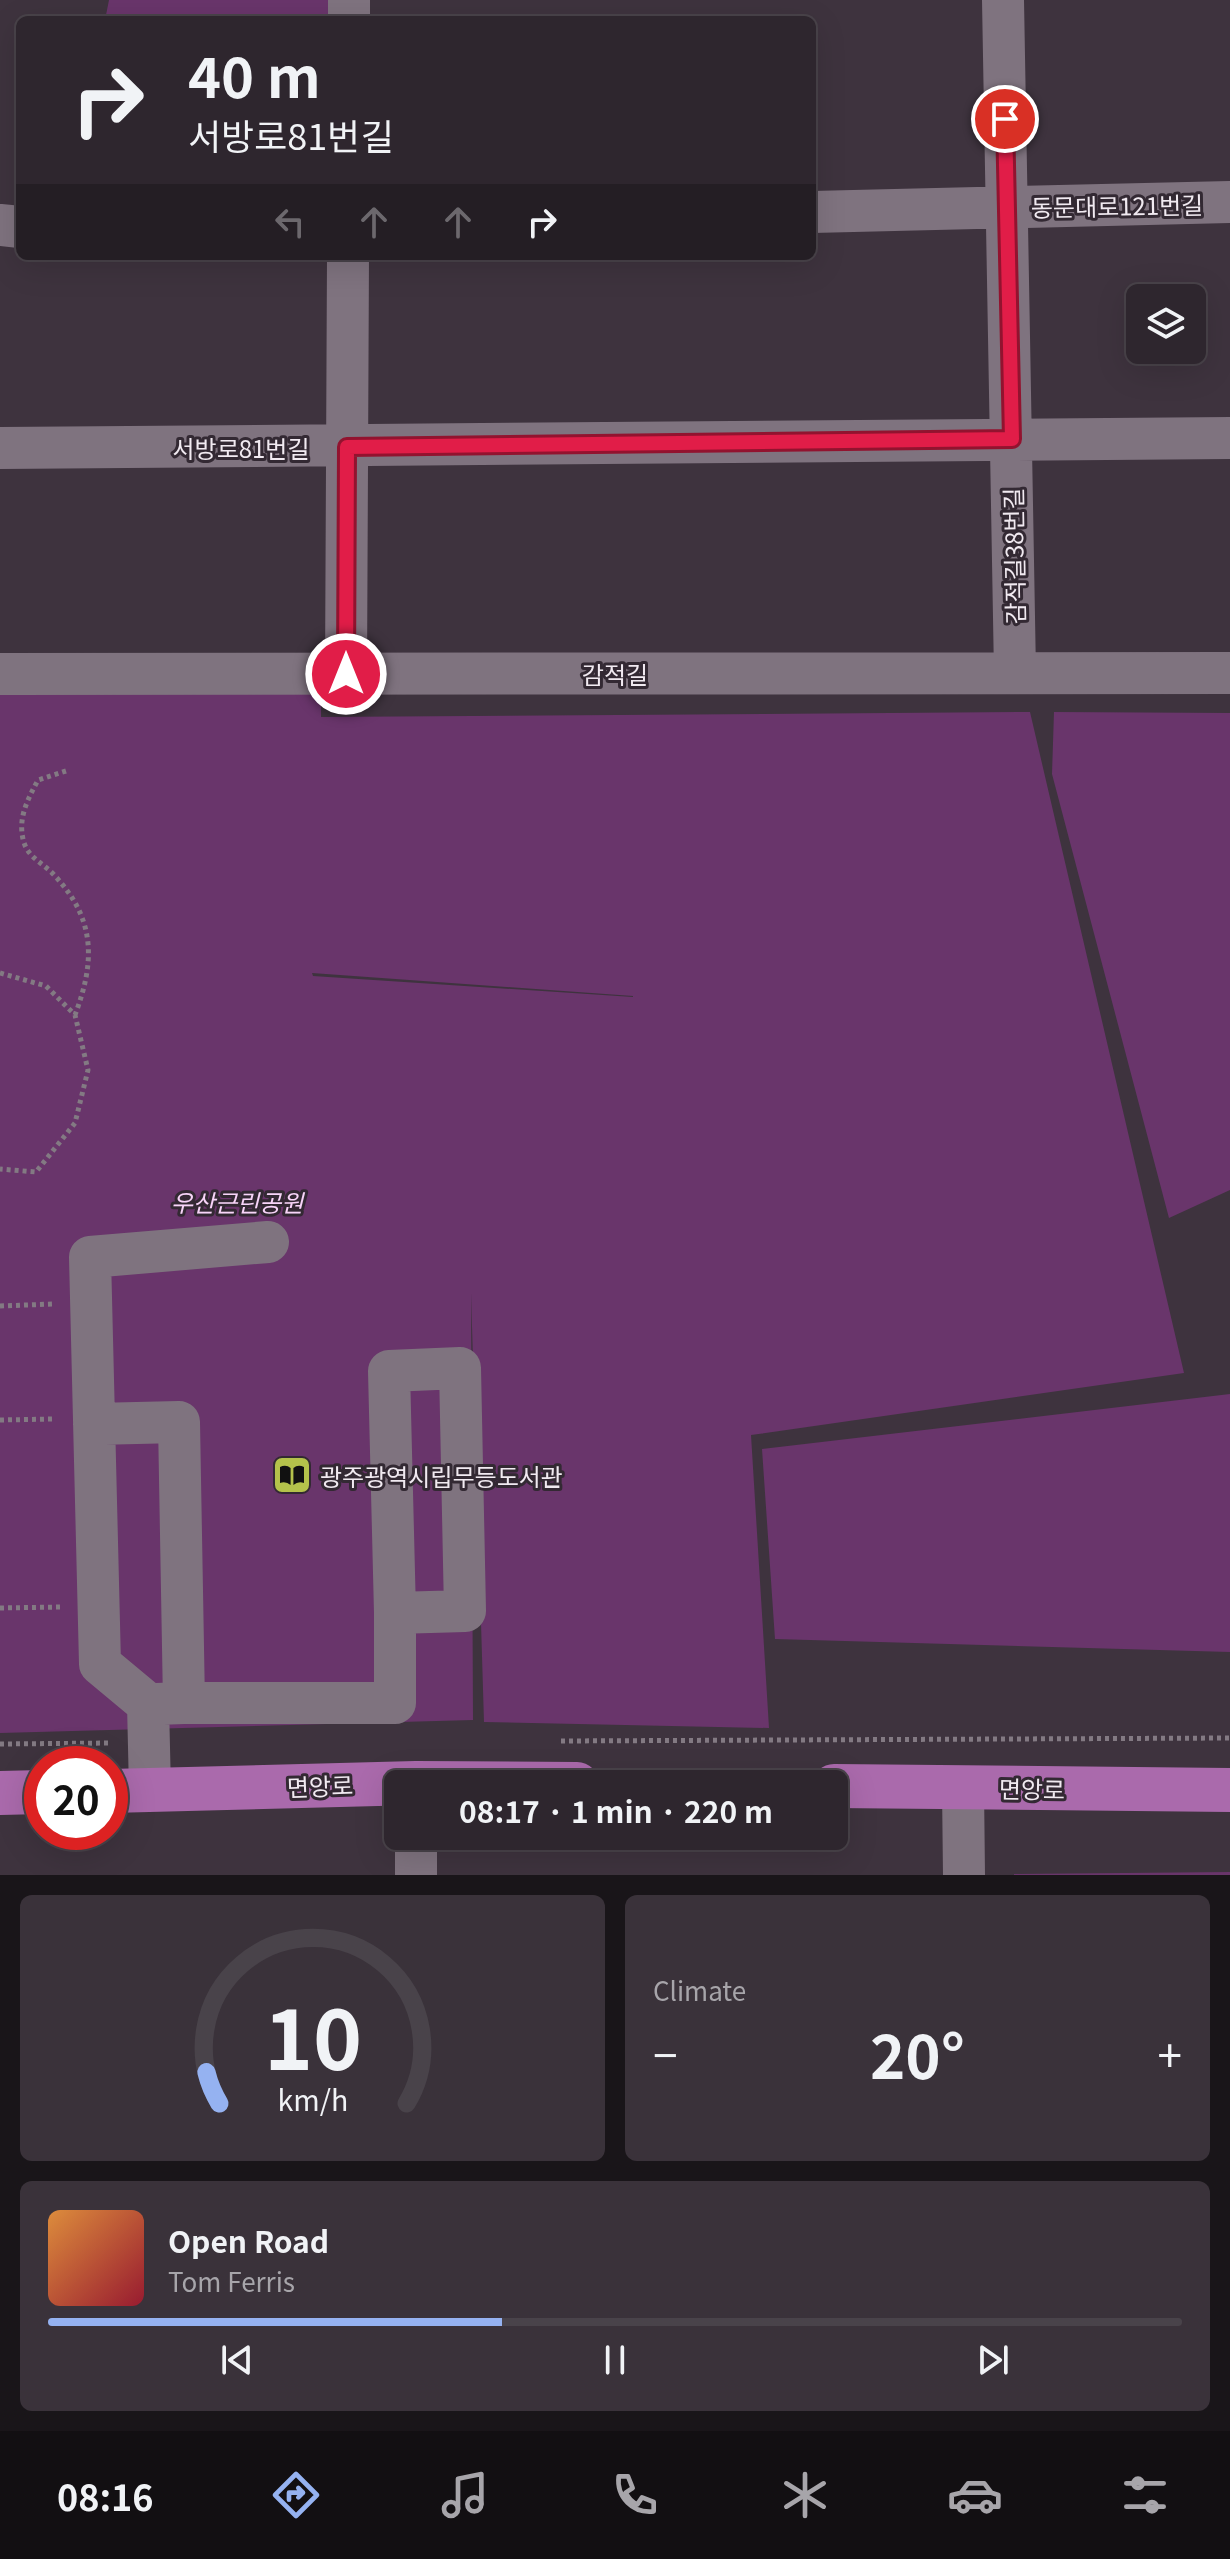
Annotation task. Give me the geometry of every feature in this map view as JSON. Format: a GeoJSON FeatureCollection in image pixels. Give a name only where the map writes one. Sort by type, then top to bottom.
{"type":"FeatureCollection","features":[{"type":"Feature","properties":{"kind":"main road","name":"면앙로"},"geometry":{"type":"LineString","coordinates":[[130,1790],[384,1784]]}},
{"type":"Feature","properties":{"kind":"main road","name":"면앙로"},"geometry":{"type":"LineString","coordinates":[[848,1786],[1230,1790]]}},
{"type":"Feature","properties":{"kind":"main road"},"geometry":{"type":"LineString","coordinates":[[0,1793],[24,1792]]}},
{"type":"Feature","properties":{"kind":"street","name":"감적길38번길"},"geometry":{"type":"LineString","coordinates":[[1003,0],[1015,673]]}},
{"type":"Feature","properties":{"kind":"street","name":"동문대로121번길"},"geometry":{"type":"LineString","coordinates":[[816,212],[1230,202]]}},
{"type":"Feature","properties":{"kind":"street"},"geometry":{"type":"LineString","coordinates":[[346,674],[348,260]]}},
{"type":"Feature","properties":{"kind":"street"},"geometry":{"type":"LineString","coordinates":[[1012,439],[1230,438]]}},
{"type":"Feature","properties":{"kind":"street","name":"서방로81번길"},"geometry":{"type":"LineString","coordinates":[[0,448],[1012,439]]}},
{"type":"Feature","properties":{"kind":"street","name":"감적길"},"geometry":{"type":"LineString","coordinates":[[0,674],[1230,673]]}},
{"type":"Feature","properties":{"kind":"street"},"geometry":{"type":"LineString","coordinates":[[268,1242],[90,1257],[74,1421],[98,1607],[100,1664],[160,1717],[395,1703],[389,1371],[460,1368],[465,1611],[395,1613]]}},
{"type":"Feature","properties":{"kind":"street"},"geometry":{"type":"LineString","coordinates":[[74,1421],[179,1422],[160,1717],[130,1790]]}},
{"type":"Feature","properties":{"kind":"street"},"geometry":{"type":"LineString","coordinates":[[963,1787],[964,1875]]}},
{"type":"Feature","properties":{"kind":"street"},"geometry":{"type":"LineString","coordinates":[[416,1850],[416,1875]]}},
{"type":"Feature","properties":{"kind":"path"},"geometry":{"type":"LineString","coordinates":[[66,771],[38,780],[23,809],[23,840],[33,858],[54,874],[78,904],[90,945],[87,982],[75,1015]]}},
{"type":"Feature","properties":{"kind":"path"},"geometry":{"type":"LineString","coordinates":[[0,973],[46,986],[75,1015],[88,1070],[75,1123],[36,1172],[0,1169]]}},
{"type":"Feature","properties":{"kind":"path"},"geometry":{"type":"LineString","coordinates":[[0,1306],[53,1304]]}},
{"type":"Feature","properties":{"kind":"path"},"geometry":{"type":"LineString","coordinates":[[0,1420],[74,1421]]}},
{"type":"Feature","properties":{"kind":"path"},"geometry":{"type":"LineString","coordinates":[[0,1608],[98,1607]]}},
{"type":"Feature","properties":{"kind":"path"},"geometry":{"type":"LineString","coordinates":[[0,1744],[160,1717]]}},
{"type":"Feature","properties":{"kind":"path"},"geometry":{"type":"LineString","coordinates":[[546,1741],[1230,1738]]}},
{"type":"Feature","properties":{"kind":"green space"},"geometry":{"type":"Polygon","coordinates":[[[109,0],[349,0],[349,16],[106,16],[109,0]]]}},
{"type":"Feature","properties":{"kind":"green space","name":"우산근린공원"},"geometry":{"type":"Polygon","coordinates":[[[0,681],[321,688],[321,717],[1030,712],[1184,1373],[751,1435],[769,1728],[484,1722],[471,1293],[473,1720],[0,1733],[0,681]],[[312,973],[313,976],[633,996],[312,973]]]}},
{"type":"Feature","properties":{"kind":"green space"},"geometry":{"type":"Polygon","coordinates":[[[1054,712],[1230,713],[1230,1190],[1169,1218],[1052,774],[1054,712]]]}},
{"type":"Feature","properties":{"kind":"green space"},"geometry":{"type":"Polygon","coordinates":[[[1230,1394],[1230,1652],[775,1639],[762,1449],[1230,1394]]]}},
{"type":"Feature","properties":{"kind":"green space"},"geometry":{"type":"Polygon","coordinates":[[[1230,1872],[1230,1875],[1014,1875],[1014,1874],[1230,1872]]]}},
{"type":"Feature","properties":{"kind":"place","name":"광주광역시립무등도서관"},"geometry":{"type":"Point","coordinates":[292,1475]}},
{"type":"Feature","properties":{"kind":"route"},"geometry":{"type":"LineString","coordinates":[[346,674],[347,447],[1012,439],[1005,119]]}}]}
